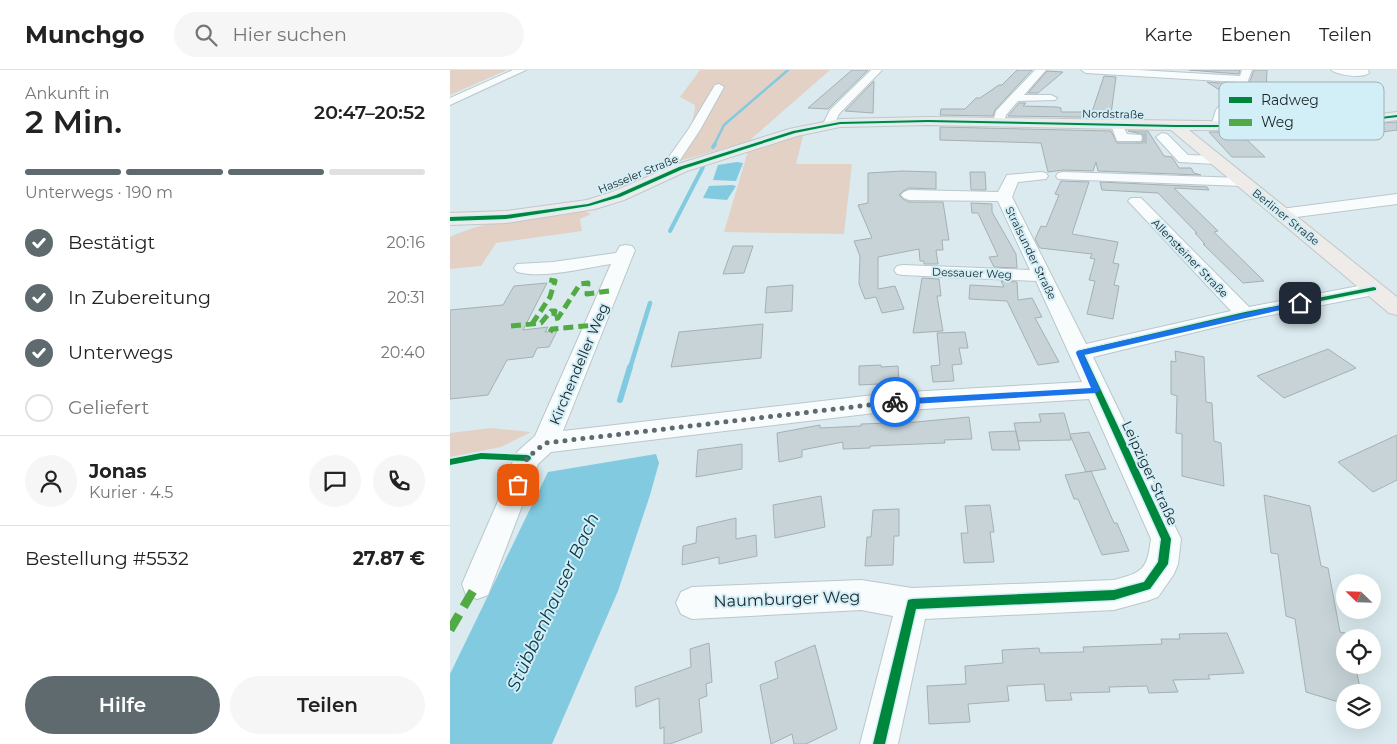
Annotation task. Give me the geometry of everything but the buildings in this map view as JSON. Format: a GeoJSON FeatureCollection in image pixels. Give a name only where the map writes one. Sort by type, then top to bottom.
{"type":"FeatureCollection","features":[{"type":"Feature","properties":{"kind":"main road","name":"Nordstraße"},"geometry":{"type":"LineString","coordinates":[[1384,117],[1397,116]]}},
{"type":"Feature","properties":{"kind":"main road","name":"Nordstraße"},"geometry":{"type":"LineString","coordinates":[[829,124],[898,121],[999,122],[1117,125],[1180,131],[1217,126]]}},
{"type":"Feature","properties":{"kind":"main road","name":"Hasseler Straße"},"geometry":{"type":"LineString","coordinates":[[450,219],[506,217],[573,209],[612,198],[663,175],[794,132],[829,124]]}},
{"type":"Feature","properties":{"kind":"main road","name":"Berliner Straße"},"geometry":{"type":"LineString","coordinates":[[1180,131],[1397,308]]}},
{"type":"Feature","properties":{"kind":"street"},"geometry":{"type":"LineString","coordinates":[[450,102],[521,70]]}},
{"type":"Feature","properties":{"kind":"street"},"geometry":{"type":"LineString","coordinates":[[829,124],[834,113],[877,70]]}},
{"type":"Feature","properties":{"kind":"street"},"geometry":{"type":"LineString","coordinates":[[999,122],[1000,114],[1041,70]]}},
{"type":"Feature","properties":{"kind":"street"},"geometry":{"type":"LineString","coordinates":[[1086,70],[1245,75]]}},
{"type":"Feature","properties":{"kind":"street"},"geometry":{"type":"LineString","coordinates":[[1336,70],[1364,73],[1363,70]]}},
{"type":"Feature","properties":{"kind":"street","name":"Hasseler Straße"},"geometry":{"type":"LineString","coordinates":[[663,175],[694,130],[719,87]]}},
{"type":"Feature","properties":{"kind":"street"},"geometry":{"type":"LineString","coordinates":[[1016,98],[1051,98]]}},
{"type":"Feature","properties":{"kind":"street"},"geometry":{"type":"LineString","coordinates":[[1217,126],[1219,120]]}},
{"type":"Feature","properties":{"kind":"street"},"geometry":{"type":"LineString","coordinates":[[1117,125],[1122,138],[1136,138]]}},
{"type":"Feature","properties":{"kind":"street"},"geometry":{"type":"LineString","coordinates":[[1180,131],[1157,138],[1184,159],[1215,160]]}},
{"type":"Feature","properties":{"kind":"street","name":"Stralsunder Straße"},"geometry":{"type":"LineString","coordinates":[[1041,176],[1012,178],[1004,197],[1080,353]]}},
{"type":"Feature","properties":{"kind":"street"},"geometry":{"type":"LineString","coordinates":[[1063,176],[1242,182]]}},
{"type":"Feature","properties":{"kind":"street"},"geometry":{"type":"LineString","coordinates":[[909,195],[1004,197]]}},
{"type":"Feature","properties":{"kind":"street"},"geometry":{"type":"LineString","coordinates":[[1281,214],[1397,199]]}},
{"type":"Feature","properties":{"kind":"street","name":"Allensteiner Straße"},"geometry":{"type":"LineString","coordinates":[[1136,201],[1245,314]]}},
{"type":"Feature","properties":{"kind":"street","name":"Kirchendeller Weg"},"geometry":{"type":"LineString","coordinates":[[477,584],[518,485],[527,458],[545,443],[569,390],[625,253],[549,273],[523,268]]}},
{"type":"Feature","properties":{"kind":"street","name":"Dessauer Weg"},"geometry":{"type":"LineString","coordinates":[[903,270],[1042,276]]}},
{"type":"Feature","properties":{"kind":"street"},"geometry":{"type":"LineString","coordinates":[[1080,353],[1245,314],[1374,289]]}},
{"type":"Feature","properties":{"kind":"street","name":"Leipziger Straße"},"geometry":{"type":"LineString","coordinates":[[912,604],[1114,595],[1147,586],[1163,564],[1166,539],[1080,353]]}},
{"type":"Feature","properties":{"kind":"street"},"geometry":{"type":"LineString","coordinates":[[545,443],[704,426],[891,402],[1096,390]]}},
{"type":"Feature","properties":{"kind":"street","name":"Naumburger Weg"},"geometry":{"type":"LineString","coordinates":[[692,603],[861,595],[912,604]]}},
{"type":"Feature","properties":{"kind":"street"},"geometry":{"type":"LineString","coordinates":[[879,744],[912,604]]}},
{"type":"Feature","properties":{"kind":"shaded area"},"geometry":{"type":"Polygon","coordinates":[[[450,70],[507,70],[450,95],[450,70]]]}},
{"type":"Feature","properties":{"kind":"shaded area"},"geometry":{"type":"Polygon","coordinates":[[[700,70],[830,70],[749,141],[662,166],[692,122],[695,105],[680,97],[700,70]]]}},
{"type":"Feature","properties":{"kind":"shaded area"},"geometry":{"type":"Polygon","coordinates":[[[804,132],[796,164],[852,164],[844,234],[724,232],[748,151],[804,132]]]}},
{"type":"Feature","properties":{"kind":"shaded area"},"geometry":{"type":"Polygon","coordinates":[[[583,210],[591,214],[580,219],[582,231],[496,243],[481,266],[450,269],[450,237],[498,222],[583,210]]]}},
{"type":"Feature","properties":{"kind":"shaded area"},"geometry":{"type":"Polygon","coordinates":[[[491,428],[531,432],[501,447],[450,457],[450,433],[491,428]]]}},
{"type":"Feature","properties":{"kind":"water"},"geometry":{"type":"Polygon","coordinates":[[[743,163],[736,181],[713,180],[718,165],[743,163]]]}},
{"type":"Feature","properties":{"kind":"water"},"geometry":{"type":"Polygon","coordinates":[[[709,186],[736,186],[727,200],[703,198],[709,186]]]}},
{"type":"Feature","properties":{"kind":"water"},"geometry":{"type":"Polygon","coordinates":[[[656,454],[659,463],[618,591],[552,744],[450,744],[450,674],[548,472],[656,454]]]}},
{"type":"Feature","properties":{"kind":"waterway","name":"Stübbenhauser Bach"},"geometry":{"type":"LineString","coordinates":[[714,145],[724,125],[788,70]]}},
{"type":"Feature","properties":{"kind":"waterway","name":"Stübbenhauser Bach"},"geometry":{"type":"LineString","coordinates":[[670,231],[703,167]]}},
{"type":"Feature","properties":{"kind":"waterway","name":"Stübbenhauser Bach"},"geometry":{"type":"LineString","coordinates":[[630,368],[650,303]]}},
{"type":"Feature","properties":{"kind":"waterway","name":"Stübbenhauser Bach"},"geometry":{"type":"LineString","coordinates":[[620,400],[630,367]]}},
{"type":"Feature","properties":{"kind":"tunnel"},"geometry":{"type":"LineString","coordinates":[[1136,138],[1152,138]]}},
{"type":"Feature","properties":{"kind":"marked path"},"geometry":{"type":"LineString","coordinates":[[532,324],[550,297],[555,281],[545,279]]}},
{"type":"Feature","properties":{"kind":"marked path"},"geometry":{"type":"LineString","coordinates":[[511,326],[541,323],[551,311],[555,311],[553,319],[558,318],[580,284],[588,283],[587,294],[609,291]]}},
{"type":"Feature","properties":{"kind":"marked path"},"geometry":{"type":"LineString","coordinates":[[550,332],[552,329],[596,325]]}},
{"type":"Feature","properties":{"kind":"marked path"},"geometry":{"type":"LineString","coordinates":[[450,630],[477,584]]}},
{"type":"Feature","properties":{"kind":"cycle path"},"geometry":{"type":"LineString","coordinates":[[1384,118],[1397,116]]}},
{"type":"Feature","properties":{"kind":"cycle path"},"geometry":{"type":"LineString","coordinates":[[450,219],[506,217],[589,205],[618,196],[681,168],[794,132],[840,123],[928,121],[1219,126]]}},
{"type":"Feature","properties":{"kind":"cycle path"},"geometry":{"type":"LineString","coordinates":[[879,744],[912,604],[1114,595],[1147,586],[1163,564],[1166,539],[1080,353],[1245,314],[1374,289]]}},
{"type":"Feature","properties":{"kind":"cycle path"},"geometry":{"type":"LineString","coordinates":[[450,462],[481,456],[527,458]]}},
{"type":"Feature","properties":{"kind":"way so far"},"geometry":{"type":"LineString","coordinates":[[518,485],[527,458],[545,443],[704,426],[895,402]]}},
{"type":"Feature","properties":{"kind":"route"},"geometry":{"type":"LineString","coordinates":[[895,402],[1096,390],[1080,353],[1300,303]]}}]}
